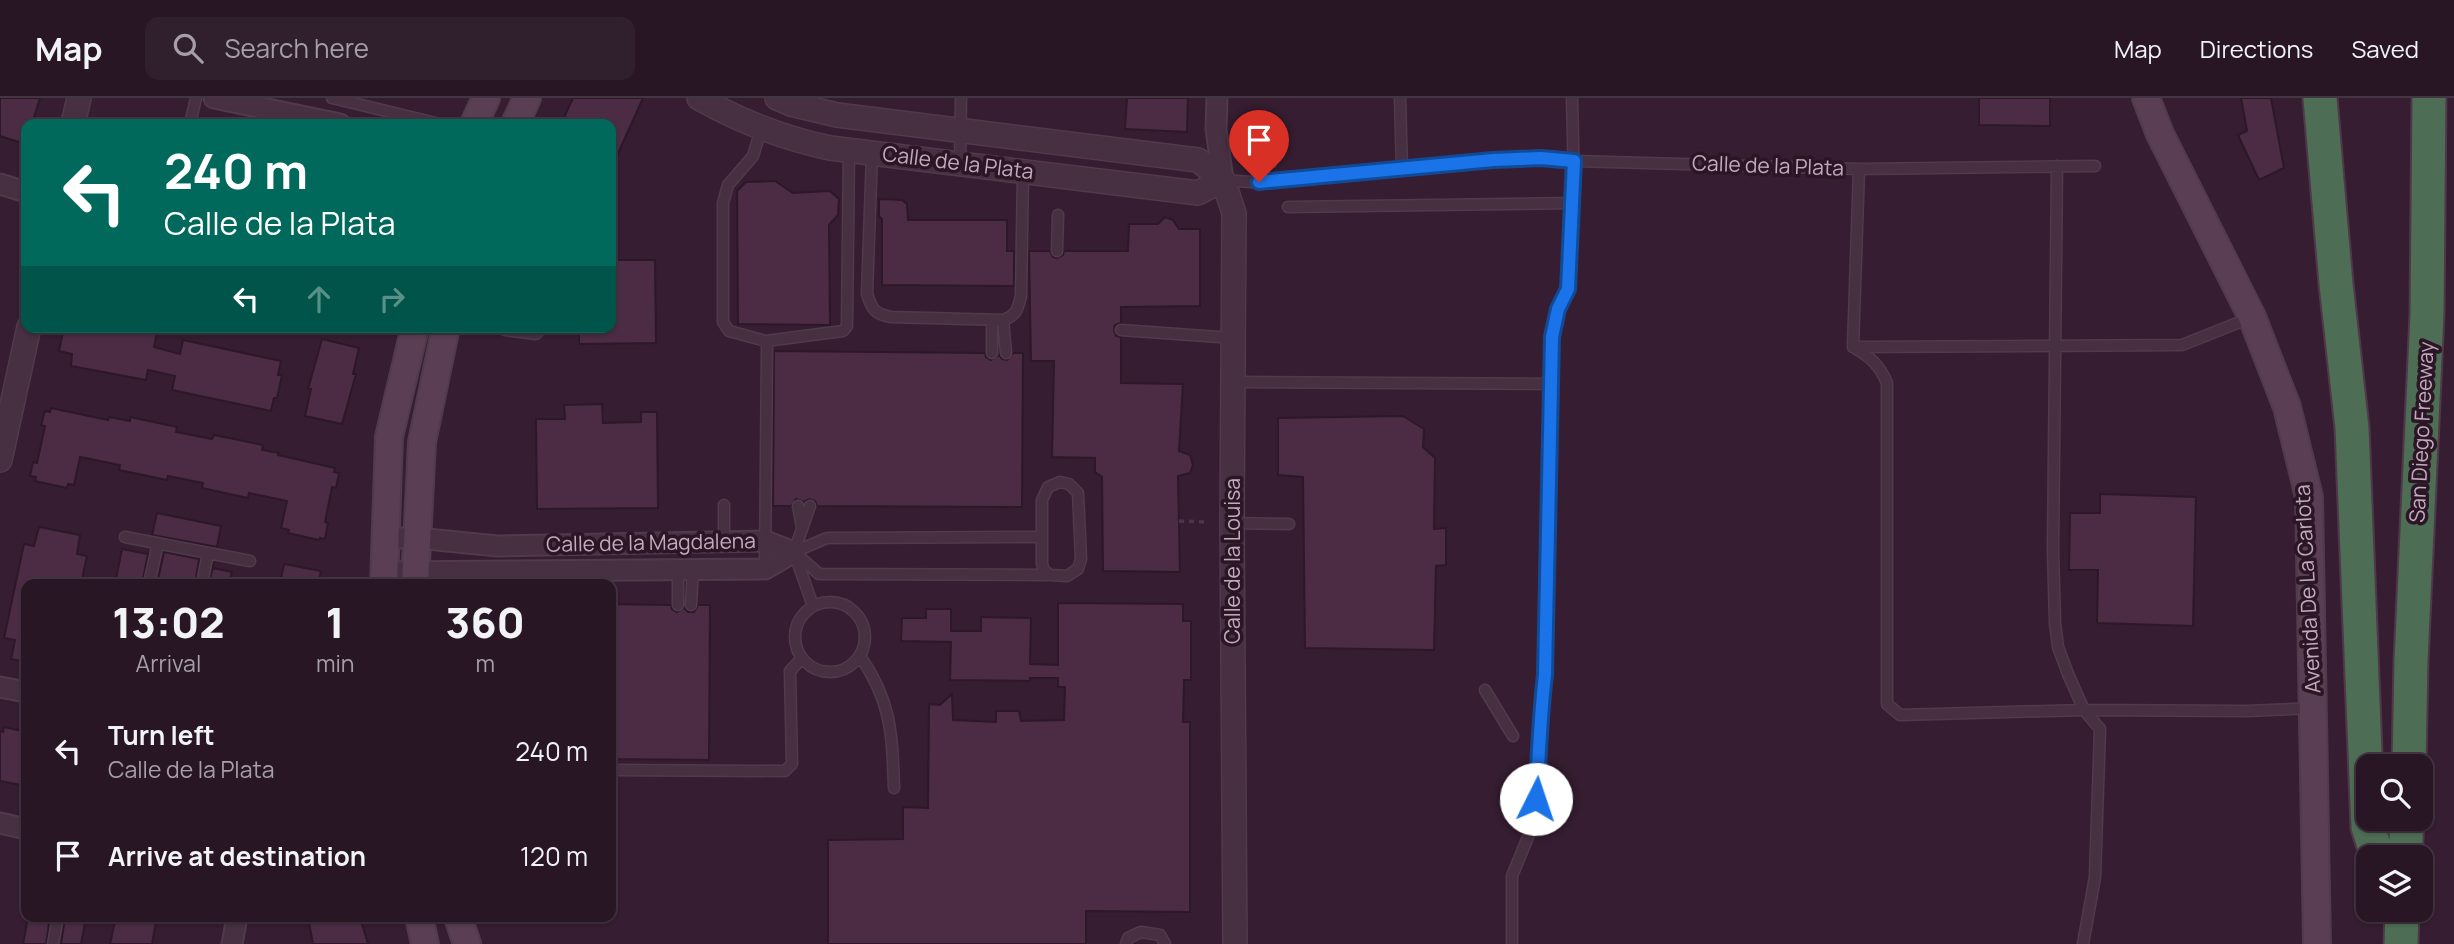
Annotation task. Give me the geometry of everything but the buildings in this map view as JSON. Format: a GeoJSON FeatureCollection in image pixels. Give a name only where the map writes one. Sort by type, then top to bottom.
{"type":"FeatureCollection","features":[{"type":"Feature","properties":{"kind":"highway"},"geometry":{"type":"LineString","coordinates":[[2320,98],[2352,428],[2368,827],[2374,845]]}},
{"type":"Feature","properties":{"kind":"highway","name":"San Diego Freeway"},"geometry":{"type":"LineString","coordinates":[[2409,754],[2427,314],[2429,98]]}},
{"type":"Feature","properties":{"kind":"main road"},"geometry":{"type":"LineString","coordinates":[[476,119],[486,98]]}},
{"type":"Feature","properties":{"kind":"main road"},"geometry":{"type":"LineString","coordinates":[[517,119],[527,98]]}},
{"type":"Feature","properties":{"kind":"main road","name":"Avenida De La Carlota"},"geometry":{"type":"LineString","coordinates":[[2146,98],[2160,134],[2252,317],[2287,407],[2309,497],[2318,944]]}},
{"type":"Feature","properties":{"kind":"main road"},"geometry":{"type":"LineString","coordinates":[[384,578],[389,437],[414,333]]}},
{"type":"Feature","properties":{"kind":"main road"},"geometry":{"type":"LineString","coordinates":[[415,577],[422,442],[445,333]]}},
{"type":"Feature","properties":{"kind":"main road"},"geometry":{"type":"LineString","coordinates":[[420,922],[425,944]]}},
{"type":"Feature","properties":{"kind":"main road"},"geometry":{"type":"LineString","coordinates":[[460,922],[467,944]]}},
{"type":"Feature","properties":{"kind":"street"},"geometry":{"type":"LineString","coordinates":[[75,119],[79,98]]}},
{"type":"Feature","properties":{"kind":"street"},"geometry":{"type":"LineString","coordinates":[[214,98],[316,119]]}},
{"type":"Feature","properties":{"kind":"street","name":"Calle de la Plata"},"geometry":{"type":"LineString","coordinates":[[699,98],[761,129],[805,143],[849,150],[1198,193],[1223,180],[1198,160],[837,115],[777,98]]}},
{"type":"Feature","properties":{"kind":"street"},"geometry":{"type":"LineString","coordinates":[[1217,98],[1216,129],[1223,180]]}},
{"type":"Feature","properties":{"kind":"street","name":"Calle de la Louisa"},"geometry":{"type":"LineString","coordinates":[[1223,180],[1234,208],[1232,523],[1235,944]]}},
{"type":"Feature","properties":{"kind":"street"},"geometry":{"type":"LineString","coordinates":[[0,184],[21,190]]}},
{"type":"Feature","properties":{"kind":"street"},"geometry":{"type":"LineString","coordinates":[[0,460],[28,333]]}},
{"type":"Feature","properties":{"kind":"street","name":"Calle de la Magdalena"},"geometry":{"type":"LineString","coordinates":[[386,538],[417,538],[497,546],[765,541],[794,552]]}},
{"type":"Feature","properties":{"kind":"street","name":"Calle de la Magdalena"},"geometry":{"type":"LineString","coordinates":[[384,578],[765,569],[794,552]]}},
{"type":"Feature","properties":{"kind":"street"},"geometry":{"type":"LineString","coordinates":[[0,687],[21,691]]}},
{"type":"Feature","properties":{"kind":"street"},"geometry":{"type":"LineString","coordinates":[[0,823],[21,828]]}},
{"type":"Feature","properties":{"kind":"street"},"geometry":{"type":"LineString","coordinates":[[232,944],[236,922]]}},
{"type":"Feature","properties":{"kind":"lane"},"geometry":{"type":"LineString","coordinates":[[192,119],[196,98]]}},
{"type":"Feature","properties":{"kind":"lane"},"geometry":{"type":"LineString","coordinates":[[332,98],[419,119]]}},
{"type":"Feature","properties":{"kind":"lane"},"geometry":{"type":"LineString","coordinates":[[960,165],[961,98]]}},
{"type":"Feature","properties":{"kind":"lane"},"geometry":{"type":"LineString","coordinates":[[1399,98],[1402,169]]}},
{"type":"Feature","properties":{"kind":"lane"},"geometry":{"type":"LineString","coordinates":[[1513,944],[1512,876],[1535,820],[1541,736],[1539,722],[1545,675],[1552,337],[1558,309],[1568,289],[1574,161],[1572,98]]}},
{"type":"Feature","properties":{"kind":"lane"},"geometry":{"type":"LineString","coordinates":[[761,129],[754,156],[728,185],[723,203],[723,322],[729,331],[766,341],[843,331],[848,326],[849,150]]}},
{"type":"Feature","properties":{"kind":"lane"},"geometry":{"type":"LineString","coordinates":[[872,152],[867,294],[878,315],[891,317],[992,320],[1011,318],[1018,310],[1021,296],[1023,171]]}},
{"type":"Feature","properties":{"kind":"lane","name":"Calle de la Plata"},"geometry":{"type":"LineString","coordinates":[[1223,180],[1265,183],[1493,160],[1541,158],[1858,169],[1853,347]]}},
{"type":"Feature","properties":{"kind":"lane"},"geometry":{"type":"LineString","coordinates":[[2057,166],[2054,623],[2058,647],[2084,710],[2100,729],[2095,877],[2082,944]]}},
{"type":"Feature","properties":{"kind":"lane"},"geometry":{"type":"LineString","coordinates":[[1858,169],[2095,166]]}},
{"type":"Feature","properties":{"kind":"lane"},"geometry":{"type":"LineString","coordinates":[[1288,207],[1572,203]]}},
{"type":"Feature","properties":{"kind":"lane"},"geometry":{"type":"LineString","coordinates":[[1057,251],[1058,215]]}},
{"type":"Feature","properties":{"kind":"lane"},"geometry":{"type":"LineString","coordinates":[[1853,347],[2182,345],[2252,317]]}},
{"type":"Feature","properties":{"kind":"lane"},"geometry":{"type":"LineString","coordinates":[[992,320],[992,353]]}},
{"type":"Feature","properties":{"kind":"lane"},"geometry":{"type":"LineString","coordinates":[[1003,320],[1006,353]]}},
{"type":"Feature","properties":{"kind":"lane"},"geometry":{"type":"LineString","coordinates":[[1121,330],[1233,338]]}},
{"type":"Feature","properties":{"kind":"lane"},"geometry":{"type":"LineString","coordinates":[[765,569],[766,341]]}},
{"type":"Feature","properties":{"kind":"lane"},"geometry":{"type":"LineString","coordinates":[[1853,347],[1873,358],[1887,383],[1887,704],[1900,715],[2314,708]]}},
{"type":"Feature","properties":{"kind":"lane"},"geometry":{"type":"LineString","coordinates":[[1233,382],[1551,384]]}},
{"type":"Feature","properties":{"kind":"lane"},"geometry":{"type":"LineString","coordinates":[[794,552],[819,574],[1050,575],[1073,574],[1080,564],[1078,493],[1069,484],[1060,482],[1044,492],[1042,564],[1050,575]]}},
{"type":"Feature","properties":{"kind":"lane"},"geometry":{"type":"LineString","coordinates":[[724,505],[724,542]]}},
{"type":"Feature","properties":{"kind":"lane"},"geometry":{"type":"LineString","coordinates":[[798,506],[802,528]]}},
{"type":"Feature","properties":{"kind":"lane"},"geometry":{"type":"LineString","coordinates":[[810,506],[794,552],[813,606]]}},
{"type":"Feature","properties":{"kind":"lane"},"geometry":{"type":"LineString","coordinates":[[1232,523],[1289,524]]}},
{"type":"Feature","properties":{"kind":"lane"},"geometry":{"type":"LineString","coordinates":[[125,537],[250,561]]}},
{"type":"Feature","properties":{"kind":"lane"},"geometry":{"type":"LineString","coordinates":[[794,552],[827,538],[1041,537]]}},
{"type":"Feature","properties":{"kind":"lane"},"geometry":{"type":"LineString","coordinates":[[150,579],[158,543]]}},
{"type":"Feature","properties":{"kind":"lane"},"geometry":{"type":"LineString","coordinates":[[203,579],[208,553]]}},
{"type":"Feature","properties":{"kind":"lane"},"geometry":{"type":"LineString","coordinates":[[678,605],[686,569]]}},
{"type":"Feature","properties":{"kind":"lane"},"geometry":{"type":"LineString","coordinates":[[686,569],[691,605]]}},
{"type":"Feature","properties":{"kind":"lane"},"geometry":{"type":"LineString","coordinates":[[835,602],[846,606],[856,613],[862,622],[865,645],[860,656],[848,668],[830,673],[810,666],[796,648],[797,624],[813,606],[835,602]]}},
{"type":"Feature","properties":{"kind":"lane"},"geometry":{"type":"LineString","coordinates":[[860,656],[876,678],[886,708],[892,734],[894,788]]}},
{"type":"Feature","properties":{"kind":"lane"},"geometry":{"type":"LineString","coordinates":[[616,770],[785,771],[792,764],[790,671],[802,659]]}},
{"type":"Feature","properties":{"kind":"lane"},"geometry":{"type":"LineString","coordinates":[[1485,690],[1513,736]]}},
{"type":"Feature","properties":{"kind":"lane"},"geometry":{"type":"LineString","coordinates":[[53,944],[57,922]]}},
{"type":"Feature","properties":{"kind":"lane"},"geometry":{"type":"LineString","coordinates":[[1126,944],[1128,938],[1140,932],[1160,934],[1165,944]]}},
{"type":"Feature","properties":{"kind":"path"},"geometry":{"type":"LineString","coordinates":[[1272,167],[1275,166],[1274,141]]}},
{"type":"Feature","properties":{"kind":"path"},"geometry":{"type":"LineString","coordinates":[[1179,521],[1206,522]]}},
{"type":"Feature","properties":{"kind":"route"},"geometry":{"type":"LineString","coordinates":[[1259,182],[1493,160],[1541,158],[1574,161],[1568,289],[1558,309],[1552,337],[1545,675],[1539,722],[1541,736],[1536,799]]}}]}
